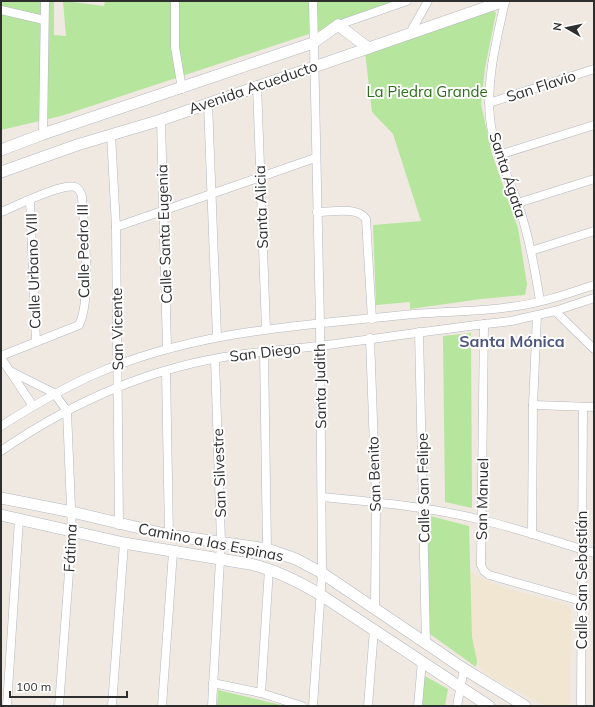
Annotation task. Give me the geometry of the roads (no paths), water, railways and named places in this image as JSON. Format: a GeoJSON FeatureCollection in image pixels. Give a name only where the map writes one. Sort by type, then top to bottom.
{"type":"FeatureCollection","features":[{"type":"Feature","properties":{"kind":"street"},"geometry":{"type":"LineString","coordinates":[[43,134],[45,1]]}},
{"type":"Feature","properties":{"kind":"street"},"geometry":{"type":"LineString","coordinates":[[175,1],[175,47],[182,88]]}},
{"type":"Feature","properties":{"kind":"street","name":"Santa Judith"},"geometry":{"type":"LineString","coordinates":[[312,706],[322,573],[320,323],[313,66],[313,1]]}},
{"type":"Feature","properties":{"kind":"street","name":"Avenida Acueducto"},"geometry":{"type":"LineString","coordinates":[[1,150],[43,134],[313,43],[338,25],[407,1]]}},
{"type":"Feature","properties":{"kind":"street"},"geometry":{"type":"LineString","coordinates":[[410,33],[428,1]]}},
{"type":"Feature","properties":{"kind":"street","name":"Avenida Acueducto"},"geometry":{"type":"LineString","coordinates":[[1,172],[111,134],[161,120],[257,85],[504,1]]}},
{"type":"Feature","properties":{"kind":"street","name":"Santa Ágata"},"geometry":{"type":"LineString","coordinates":[[504,1],[492,62],[489,103],[493,136],[498,155],[518,204],[531,251],[540,301]]}},
{"type":"Feature","properties":{"kind":"street"},"geometry":{"type":"LineString","coordinates":[[1,10],[44,20]]}},
{"type":"Feature","properties":{"kind":"street"},"geometry":{"type":"LineString","coordinates":[[338,25],[367,47]]}},
{"type":"Feature","properties":{"kind":"street","name":"San Flavio"},"geometry":{"type":"LineString","coordinates":[[489,103],[594,69]]}},
{"type":"Feature","properties":{"kind":"street","name":"Santa Alicia"},"geometry":{"type":"LineString","coordinates":[[257,85],[266,329]]}},
{"type":"Feature","properties":{"kind":"street"},"geometry":{"type":"LineString","coordinates":[[208,103],[217,337]]}},
{"type":"Feature","properties":{"kind":"street","name":"Calle Santa Eugenia"},"geometry":{"type":"LineString","coordinates":[[161,120],[167,349]]}},
{"type":"Feature","properties":{"kind":"street"},"geometry":{"type":"LineString","coordinates":[[498,155],[594,125]]}},
{"type":"Feature","properties":{"kind":"street","name":"San Vicente"},"geometry":{"type":"LineString","coordinates":[[111,134],[116,227],[119,525]]}},
{"type":"Feature","properties":{"kind":"street"},"geometry":{"type":"LineString","coordinates":[[116,227],[315,158]]}},
{"type":"Feature","properties":{"kind":"street"},"geometry":{"type":"LineString","coordinates":[[518,204],[594,179]]}},
{"type":"Feature","properties":{"kind":"street","name":"Calle Pedro III"},"geometry":{"type":"LineString","coordinates":[[30,200],[64,186],[76,187],[80,191],[82,197],[86,296],[83,317],[79,325],[36,342]]}},
{"type":"Feature","properties":{"kind":"street"},"geometry":{"type":"LineString","coordinates":[[1,212],[30,200]]}},
{"type":"Feature","properties":{"kind":"street","name":"Calle Urbano VIII"},"geometry":{"type":"LineString","coordinates":[[30,200],[36,342]]}},
{"type":"Feature","properties":{"kind":"street"},"geometry":{"type":"LineString","coordinates":[[317,212],[350,211],[364,215],[366,219],[372,319]]}},
{"type":"Feature","properties":{"kind":"street"},"geometry":{"type":"LineString","coordinates":[[531,251],[594,231]]}},
{"type":"Feature","properties":{"kind":"street","name":"San Diego"},"geometry":{"type":"LineString","coordinates":[[1,426],[54,393],[118,365],[167,349],[217,337],[266,329],[320,323],[511,307],[540,301],[594,285]]}},
{"type":"Feature","properties":{"kind":"street","name":"San Diego"},"geometry":{"type":"LineString","coordinates":[[1,451],[67,410],[118,386],[166,371],[215,359],[538,316],[594,298]]}},
{"type":"Feature","properties":{"kind":"street"},"geometry":{"type":"LineString","coordinates":[[555,311],[594,349]]}},
{"type":"Feature","properties":{"kind":"street"},"geometry":{"type":"LineString","coordinates":[[532,534],[533,405],[538,316]]}},
{"type":"Feature","properties":{"kind":"street","name":"San Manuel"},"geometry":{"type":"LineString","coordinates":[[484,324],[481,565],[484,571],[489,575],[581,601]]}},
{"type":"Feature","properties":{"kind":"street","name":"Calle San Felipe"},"geometry":{"type":"LineString","coordinates":[[419,332],[426,644]]}},
{"type":"Feature","properties":{"kind":"street","name":"San Benito"},"geometry":{"type":"LineString","coordinates":[[370,338],[376,502],[375,609]]}},
{"type":"Feature","properties":{"kind":"street"},"geometry":{"type":"LineString","coordinates":[[33,406],[1,357],[36,342]]}},
{"type":"Feature","properties":{"kind":"street"},"geometry":{"type":"LineString","coordinates":[[264,352],[267,549]]}},
{"type":"Feature","properties":{"kind":"street","name":"San Silvestre"},"geometry":{"type":"LineString","coordinates":[[212,706],[221,560],[215,359]]}},
{"type":"Feature","properties":{"kind":"street"},"geometry":{"type":"LineString","coordinates":[[10,371],[54,393],[67,410]]}},
{"type":"Feature","properties":{"kind":"street"},"geometry":{"type":"LineString","coordinates":[[166,371],[169,535]]}},
{"type":"Feature","properties":{"kind":"street"},"geometry":{"type":"LineString","coordinates":[[533,405],[594,407]]}},
{"type":"Feature","properties":{"kind":"street","name":"Calle San Sebastián"},"geometry":{"type":"LineString","coordinates":[[581,706],[583,407]]}},
{"type":"Feature","properties":{"kind":"street","name":"Fátima"},"geometry":{"type":"LineString","coordinates":[[59,706],[72,532],[67,410]]}},
{"type":"Feature","properties":{"kind":"street"},"geometry":{"type":"LineString","coordinates":[[322,497],[424,508],[482,520],[594,553]]}},
{"type":"Feature","properties":{"kind":"street","name":"Camino a las Espinas"},"geometry":{"type":"LineString","coordinates":[[1,498],[72,512],[119,525],[169,535],[267,549],[296,559],[322,573],[464,669],[525,706]]}},
{"type":"Feature","properties":{"kind":"street","name":"Camino a las Espinas"},"geometry":{"type":"LineString","coordinates":[[1,515],[124,543],[269,569],[294,579],[320,595],[374,629],[489,706]]}},
{"type":"Feature","properties":{"kind":"street"},"geometry":{"type":"LineString","coordinates":[[7,706],[19,519]]}},
{"type":"Feature","properties":{"kind":"street"},"geometry":{"type":"LineString","coordinates":[[112,706],[124,543]]}},
{"type":"Feature","properties":{"kind":"street"},"geometry":{"type":"LineString","coordinates":[[162,706],[173,552]]}},
{"type":"Feature","properties":{"kind":"street"},"geometry":{"type":"LineString","coordinates":[[261,693],[269,569]]}},
{"type":"Feature","properties":{"kind":"street"},"geometry":{"type":"LineString","coordinates":[[368,706],[374,629]]}},
{"type":"Feature","properties":{"kind":"street"},"geometry":{"type":"LineString","coordinates":[[418,706],[422,661]]}},
{"type":"Feature","properties":{"kind":"street"},"geometry":{"type":"LineString","coordinates":[[457,706],[464,669]]}},
{"type":"Feature","properties":{"kind":"street"},"geometry":{"type":"LineString","coordinates":[[213,683],[261,693],[302,706]]}},
{"type":"Feature","properties":{"kind":"district","name":"Santa Mónica"},"geometry":{"type":"Point","coordinates":[512,341]}},
{"type":"Feature","properties":{"kind":"park label","name":"La Piedra Grande"},"geometry":{"type":"Point","coordinates":[427,91]}}]}
